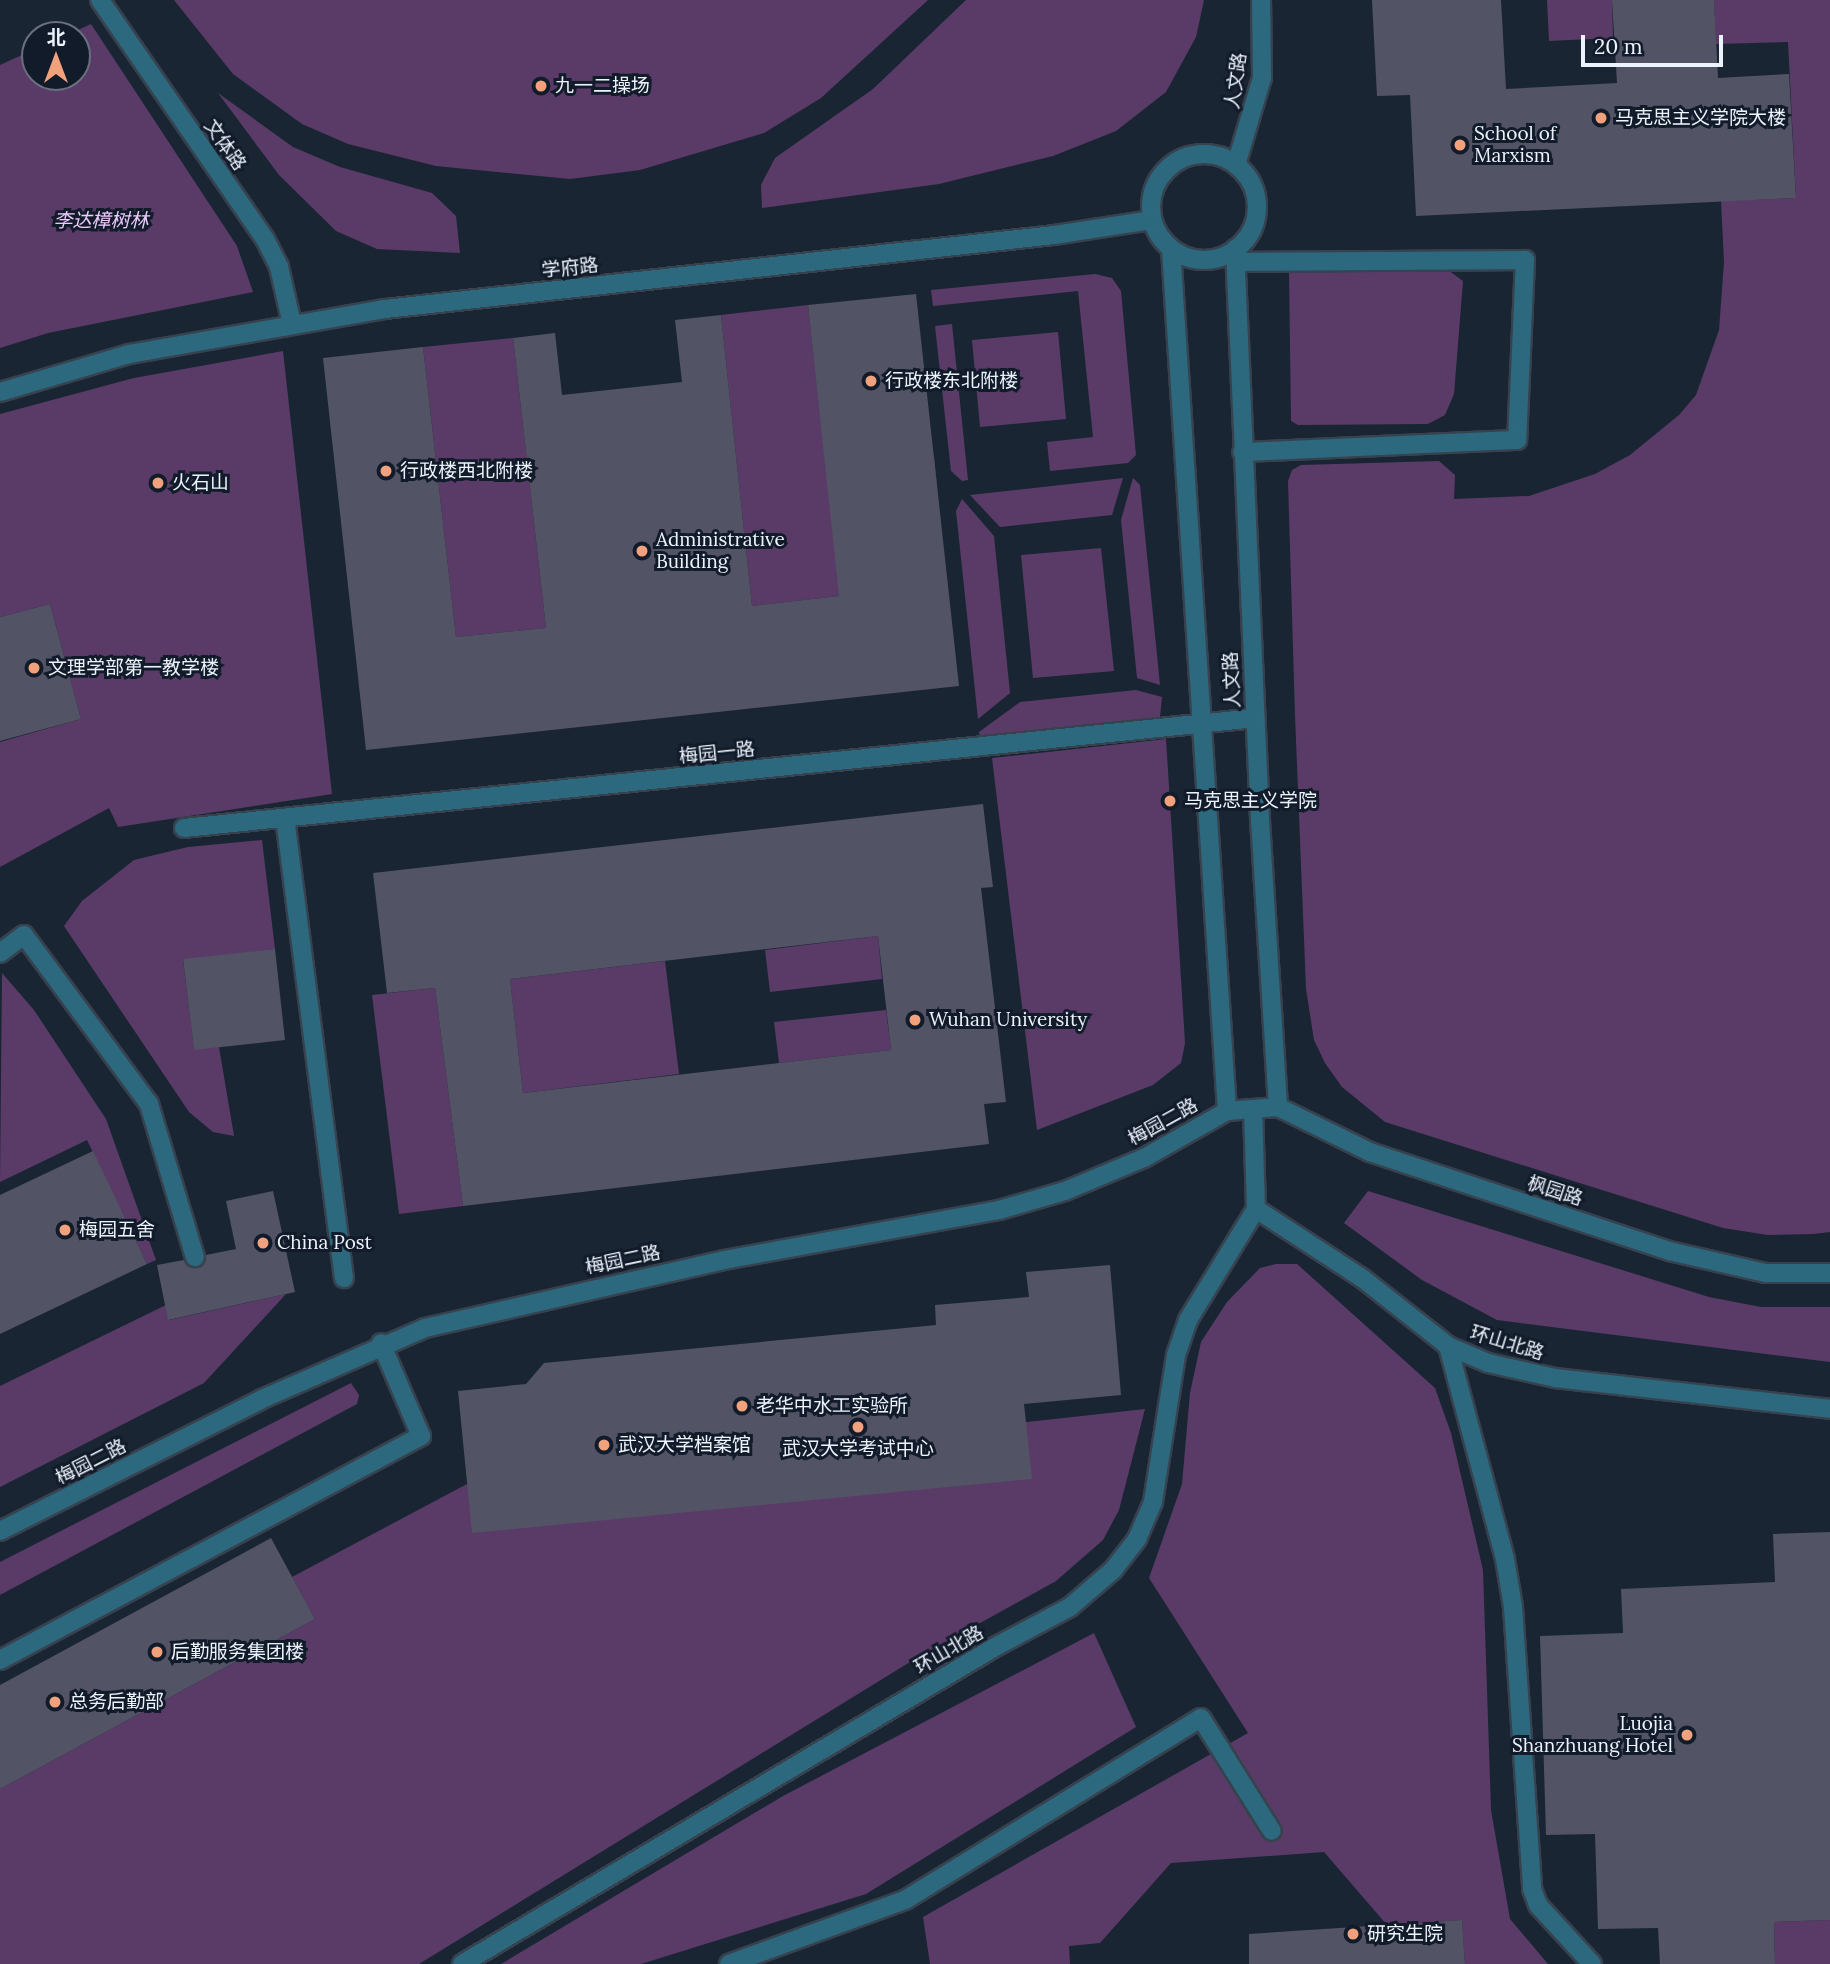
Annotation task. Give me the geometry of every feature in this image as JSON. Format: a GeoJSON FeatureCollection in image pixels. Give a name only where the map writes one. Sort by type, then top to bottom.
{"type":"FeatureCollection","features":[{"type":"Feature","properties":{"kind":"street","name":"文体路"},"geometry":{"type":"LineString","coordinates":[[100,0],[265,239],[279,267],[292,324]]}},
{"type":"Feature","properties":{"kind":"street","name":"人文路"},"geometry":{"type":"LineString","coordinates":[[1236,165],[1262,78],[1261,0]]}},
{"type":"Feature","properties":{"kind":"street"},"geometry":{"type":"LineString","coordinates":[[1227,1111],[1171,250],[1152,219],[1156,183],[1183,159],[1219,156],[1236,165],[1248,177],[1257,207],[1247,239],[1236,256]]}},
{"type":"Feature","properties":{"kind":"street","name":"学府路"},"geometry":{"type":"LineString","coordinates":[[0,392],[129,354],[292,324],[1054,235],[1152,219]]}},
{"type":"Feature","properties":{"kind":"street"},"geometry":{"type":"LineString","coordinates":[[1171,250],[1203,261],[1236,256],[1525,260],[1517,440],[1242,452]]}},
{"type":"Feature","properties":{"kind":"street","name":"人文路"},"geometry":{"type":"LineString","coordinates":[[1236,256],[1255,718],[1278,1108]]}},
{"type":"Feature","properties":{"kind":"street","name":"梅园一路"},"geometry":{"type":"LineString","coordinates":[[184,828],[1255,718]]}},
{"type":"Feature","properties":{"kind":"street"},"geometry":{"type":"LineString","coordinates":[[285,818],[344,1278]]}},
{"type":"Feature","properties":{"kind":"street"},"geometry":{"type":"LineString","coordinates":[[0,953],[24,935],[149,1104],[195,1257]]}},
{"type":"Feature","properties":{"kind":"street","name":"梅园二路"},"geometry":{"type":"LineString","coordinates":[[0,1531],[381,1343],[491,1311],[724,1260],[999,1210],[1065,1191],[1144,1158],[1227,1111],[1278,1108]]}},
{"type":"Feature","properties":{"kind":"street","name":"枫园路"},"geometry":{"type":"LineString","coordinates":[[1278,1108],[1370,1152],[1669,1251],[1766,1273],[1830,1273]]}},
{"type":"Feature","properties":{"kind":"street"},"geometry":{"type":"LineString","coordinates":[[1253,1109],[1256,1209]]}},
{"type":"Feature","properties":{"kind":"street","name":"环山北路"},"geometry":{"type":"LineString","coordinates":[[462,1964],[995,1647],[1070,1608],[1113,1570],[1137,1539],[1153,1502],[1176,1355],[1188,1320],[1256,1209],[1362,1278],[1448,1346],[1527,1374],[1830,1409]]}},
{"type":"Feature","properties":{"kind":"street"},"geometry":{"type":"LineString","coordinates":[[0,1660],[421,1436],[381,1343]]}},
{"type":"Feature","properties":{"kind":"street"},"geometry":{"type":"LineString","coordinates":[[1448,1346],[1505,1559],[1513,1607],[1532,1889],[1538,1905],[1592,1964]]}},
{"type":"Feature","properties":{"kind":"street"},"geometry":{"type":"LineString","coordinates":[[729,1964],[905,1900],[1201,1718],[1272,1831]]}},
{"type":"Feature","properties":{"kind":"green space","name":"九一二操场"},"geometry":{"type":"Polygon","coordinates":[[[174,0],[928,0],[821,98],[764,133],[640,170],[570,179],[436,166],[348,144],[302,124],[233,74],[174,0]]]}},
{"type":"Feature","properties":{"kind":"green space"},"geometry":{"type":"Polygon","coordinates":[[[966,0],[1204,0],[1196,37],[1166,92],[1116,131],[1053,156],[939,184],[762,208],[761,185],[775,158],[873,89],[966,0]]]}},
{"type":"Feature","properties":{"kind":"green space"},"geometry":{"type":"Polygon","coordinates":[[[1547,0],[1612,0],[1613,38],[1549,41],[1547,0]]]}},
{"type":"Feature","properties":{"kind":"green space"},"geometry":{"type":"Polygon","coordinates":[[[1714,0],[1830,0],[1830,1232],[1813,1234],[1768,1235],[1723,1228],[1385,1122],[1342,1087],[1325,1063],[1314,1040],[1306,989],[1288,481],[1292,470],[1301,465],[1439,461],[1455,475],[1454,499],[1529,496],[1595,474],[1630,455],[1679,415],[1696,395],[1719,330],[1724,262],[1721,201],[1796,198],[1788,42],[1716,44],[1714,0]]]}},
{"type":"Feature","properties":{"kind":"green space","name":"李达樟树林"},"geometry":{"type":"Polygon","coordinates":[[[91,24],[237,246],[253,292],[48,333],[0,348],[0,65],[21,55],[21,91],[91,91],[91,24]]]}},
{"type":"Feature","properties":{"kind":"green space"},"geometry":{"type":"Polygon","coordinates":[[[218,93],[293,147],[340,167],[432,193],[456,216],[460,253],[377,249],[336,231],[279,175],[218,93]]]}},
{"type":"Feature","properties":{"kind":"green space"},"geometry":{"type":"Polygon","coordinates":[[[1448,270],[1463,281],[1454,394],[1445,415],[1428,424],[1298,425],[1291,421],[1289,271],[1448,270]]]}},
{"type":"Feature","properties":{"kind":"green space"},"geometry":{"type":"Polygon","coordinates":[[[1095,274],[1112,278],[1121,291],[1136,455],[1128,463],[1050,471],[1047,442],[1093,437],[1078,291],[933,306],[931,290],[1095,274]]]}},
{"type":"Feature","properties":{"kind":"green space"},"geometry":{"type":"Polygon","coordinates":[[[808,305],[826,468],[934,456],[940,517],[839,596],[752,606],[721,315],[808,305]]]}},
{"type":"Feature","properties":{"kind":"green space"},"geometry":{"type":"Polygon","coordinates":[[[952,324],[968,480],[962,481],[951,471],[935,326],[952,324]]]}},
{"type":"Feature","properties":{"kind":"green space"},"geometry":{"type":"Polygon","coordinates":[[[1058,332],[1066,419],[980,427],[972,340],[1058,332]]]}},
{"type":"Feature","properties":{"kind":"green space"},"geometry":{"type":"Polygon","coordinates":[[[513,338],[546,628],[456,637],[423,347],[513,338]]]}},
{"type":"Feature","properties":{"kind":"green space"},"geometry":{"type":"Polygon","coordinates":[[[283,351],[332,794],[118,827],[109,808],[0,867],[0,742],[81,719],[50,604],[0,617],[0,414],[134,378],[283,351]]]}},
{"type":"Feature","properties":{"kind":"green space"},"geometry":{"type":"Polygon","coordinates":[[[1123,478],[1112,515],[1000,527],[970,495],[1123,478]]]}},
{"type":"Feature","properties":{"kind":"green space"},"geometry":{"type":"Polygon","coordinates":[[[1133,478],[1140,485],[1160,685],[1137,678],[1121,520],[1133,478]]]}},
{"type":"Feature","properties":{"kind":"green space"},"geometry":{"type":"Polygon","coordinates":[[[962,499],[994,536],[1010,693],[978,719],[956,511],[962,499]]]}},
{"type":"Feature","properties":{"kind":"green space"},"geometry":{"type":"Polygon","coordinates":[[[1101,548],[1114,671],[1033,678],[1021,555],[1101,548]]]}},
{"type":"Feature","properties":{"kind":"green space"},"geometry":{"type":"Polygon","coordinates":[[[1136,690],[1162,697],[1160,717],[980,739],[979,732],[1020,702],[1136,690]]]}},
{"type":"Feature","properties":{"kind":"green space"},"geometry":{"type":"Polygon","coordinates":[[[1166,739],[1185,1043],[1181,1063],[1153,1085],[1037,1130],[992,758],[1166,739]]]}},
{"type":"Feature","properties":{"kind":"green space"},"geometry":{"type":"Polygon","coordinates":[[[262,840],[275,949],[183,960],[194,1049],[219,1047],[234,1136],[213,1132],[189,1112],[64,926],[82,901],[134,860],[188,847],[262,840]]]}},
{"type":"Feature","properties":{"kind":"green space"},"geometry":{"type":"Polygon","coordinates":[[[878,936],[882,979],[770,992],[765,950],[878,936]]]}},
{"type":"Feature","properties":{"kind":"green space"},"geometry":{"type":"Polygon","coordinates":[[[665,961],[679,1074],[523,1093],[510,979],[665,961]]]}},
{"type":"Feature","properties":{"kind":"green space"},"geometry":{"type":"Polygon","coordinates":[[[2,973],[34,1010],[106,1119],[156,1260],[147,1264],[87,1140],[0,1182],[2,973]]]}},
{"type":"Feature","properties":{"kind":"green space"},"geometry":{"type":"Polygon","coordinates":[[[435,988],[463,1206],[399,1214],[372,995],[435,988]]]}},
{"type":"Feature","properties":{"kind":"green space"},"geometry":{"type":"Polygon","coordinates":[[[886,1010],[891,1050],[779,1063],[774,1022],[886,1010]]]}},
{"type":"Feature","properties":{"kind":"green space"},"geometry":{"type":"Polygon","coordinates":[[[1368,1191],[1709,1297],[1761,1307],[1830,1307],[1830,1362],[1497,1320],[1422,1280],[1344,1223],[1368,1191]]]}},
{"type":"Feature","properties":{"kind":"green space"},"geometry":{"type":"Polygon","coordinates":[[[1276,1264],[1297,1264],[1435,1388],[1451,1433],[1483,1570],[1491,1810],[1510,1919],[1548,1964],[1465,1964],[1462,1920],[1387,1925],[1324,1852],[1171,1863],[1100,1943],[1069,1946],[1070,1964],[930,1964],[923,1917],[1248,1733],[1149,1578],[1182,1484],[1190,1393],[1201,1342],[1227,1302],[1260,1268],[1276,1264]]]}},
{"type":"Feature","properties":{"kind":"green space"},"geometry":{"type":"Polygon","coordinates":[[[286,1294],[204,1383],[0,1487],[0,1386],[166,1305],[169,1320],[286,1294]]]}},
{"type":"Feature","properties":{"kind":"green space"},"geometry":{"type":"Polygon","coordinates":[[[351,1383],[359,1395],[357,1404],[0,1595],[0,1562],[351,1383]]]}},
{"type":"Feature","properties":{"kind":"green space"},"geometry":{"type":"Polygon","coordinates":[[[1145,1409],[1119,1510],[1103,1540],[1056,1581],[910,1662],[419,1964],[0,1964],[0,1789],[315,1619],[292,1577],[467,1484],[1145,1409]]]}},
{"type":"Feature","properties":{"kind":"green space"},"geometry":{"type":"Polygon","coordinates":[[[1094,1633],[1136,1727],[866,1894],[641,1964],[501,1964],[783,1796],[1094,1633]]]}},
{"type":"Feature","properties":{"kind":"green space"},"geometry":{"type":"Polygon","coordinates":[[[1830,1920],[1830,1964],[1775,1964],[1774,1922],[1830,1920]]]}},
{"type":"Feature","properties":{"kind":"building","name":"马克思主义学院大楼"},"geometry":{"type":"Polygon","coordinates":[[[1372,0],[1501,0],[1506,89],[1617,83],[1612,0],[1714,0],[1718,78],[1789,74],[1796,198],[1416,216],[1410,95],[1377,96],[1372,0]]]}},
{"type":"Feature","properties":{"kind":"building","name":"Administrative Building"},"geometry":{"type":"Polygon","coordinates":[[[916,294],[959,686],[366,750],[323,358],[423,347],[456,637],[546,628],[513,338],[555,333],[562,395],[682,382],[675,320],[721,315],[752,606],[839,596],[808,305],[916,294]]]}},
{"type":"Feature","properties":{"kind":"building","name":"文理学部第一教学楼"},"geometry":{"type":"Polygon","coordinates":[[[50,604],[81,719],[0,741],[0,617],[50,604]]]}},
{"type":"Feature","properties":{"kind":"building"},"geometry":{"type":"Polygon","coordinates":[[[983,804],[993,887],[981,888],[1006,1102],[984,1104],[989,1144],[463,1206],[435,988],[387,993],[373,873],[983,804]],[[878,936],[510,979],[523,1093],[891,1050],[878,936]]]}},
{"type":"Feature","properties":{"kind":"building"},"geometry":{"type":"Polygon","coordinates":[[[275,949],[285,1040],[194,1050],[183,959],[275,949]]]}},
{"type":"Feature","properties":{"kind":"building","name":"梅园五舍"},"geometry":{"type":"Polygon","coordinates":[[[93,1151],[147,1264],[0,1334],[0,1195],[93,1151]]]}},
{"type":"Feature","properties":{"kind":"building"},"geometry":{"type":"Polygon","coordinates":[[[273,1191],[295,1292],[168,1320],[157,1265],[184,1260],[198,1268],[206,1255],[236,1249],[226,1201],[273,1191]]]}},
{"type":"Feature","properties":{"kind":"building","name":"老华中水工实验所"},"geometry":{"type":"Polygon","coordinates":[[[1110,1265],[1121,1395],[1024,1404],[1032,1479],[472,1533],[458,1391],[526,1384],[544,1363],[936,1325],[935,1305],[1029,1297],[1026,1272],[1110,1265]]]}},
{"type":"Feature","properties":{"kind":"building","name":"Luojia Shanzhuang Hotel"},"geometry":{"type":"Polygon","coordinates":[[[1830,1532],[1830,1920],[1774,1922],[1775,1964],[1660,1964],[1658,1928],[1598,1929],[1595,1834],[1546,1835],[1540,1636],[1623,1633],[1621,1589],[1775,1582],[1773,1534],[1830,1532]]]}},
{"type":"Feature","properties":{"kind":"building","name":"后勤服务集团楼"},"geometry":{"type":"Polygon","coordinates":[[[271,1538],[315,1619],[0,1789],[0,1685],[271,1538]]]}},
{"type":"Feature","properties":{"kind":"building","name":"研究生院"},"geometry":{"type":"Polygon","coordinates":[[[1462,1920],[1465,1964],[1249,1964],[1249,1934],[1462,1920]]]}},
{"type":"Feature","properties":{"kind":"place","name":"九一二操场"},"geometry":{"type":"Point","coordinates":[541,86]}},
{"type":"Feature","properties":{"kind":"place","name":"马克思主义学院大楼"},"geometry":{"type":"Point","coordinates":[1601,118]}},
{"type":"Feature","properties":{"kind":"place","name":"School of Marxism"},"geometry":{"type":"Point","coordinates":[1460,145]}},
{"type":"Feature","properties":{"kind":"place","name":"行政楼东北附楼"},"geometry":{"type":"Point","coordinates":[871,381]}},
{"type":"Feature","properties":{"kind":"place","name":"行政楼西北附楼"},"geometry":{"type":"Point","coordinates":[386,471]}},
{"type":"Feature","properties":{"kind":"place","name":"火石山"},"geometry":{"type":"Point","coordinates":[158,483]}},
{"type":"Feature","properties":{"kind":"place","name":"Administrative Building"},"geometry":{"type":"Point","coordinates":[642,551]}},
{"type":"Feature","properties":{"kind":"place","name":"文理学部第一教学楼"},"geometry":{"type":"Point","coordinates":[34,668]}},
{"type":"Feature","properties":{"kind":"place","name":"马克思主义学院"},"geometry":{"type":"Point","coordinates":[1170,801]}},
{"type":"Feature","properties":{"kind":"place","name":"Wuhan University"},"geometry":{"type":"Point","coordinates":[915,1020]}},
{"type":"Feature","properties":{"kind":"place","name":"梅园五舍"},"geometry":{"type":"Point","coordinates":[65,1230]}},
{"type":"Feature","properties":{"kind":"place","name":"China Post"},"geometry":{"type":"Point","coordinates":[263,1243]}},
{"type":"Feature","properties":{"kind":"place","name":"老华中水工实验所"},"geometry":{"type":"Point","coordinates":[742,1406]}},
{"type":"Feature","properties":{"kind":"place","name":"武汉大学考试中心"},"geometry":{"type":"Point","coordinates":[858,1427]}},
{"type":"Feature","properties":{"kind":"place","name":"武汉大学档案馆"},"geometry":{"type":"Point","coordinates":[604,1445]}},
{"type":"Feature","properties":{"kind":"place","name":"后勤服务集团楼"},"geometry":{"type":"Point","coordinates":[157,1652]}},
{"type":"Feature","properties":{"kind":"place","name":"总务后勤部"},"geometry":{"type":"Point","coordinates":[55,1702]}},
{"type":"Feature","properties":{"kind":"place","name":"Luojia Shanzhuang Hotel"},"geometry":{"type":"Point","coordinates":[1687,1735]}},
{"type":"Feature","properties":{"kind":"place","name":"研究生院"},"geometry":{"type":"Point","coordinates":[1353,1934]}}]}
